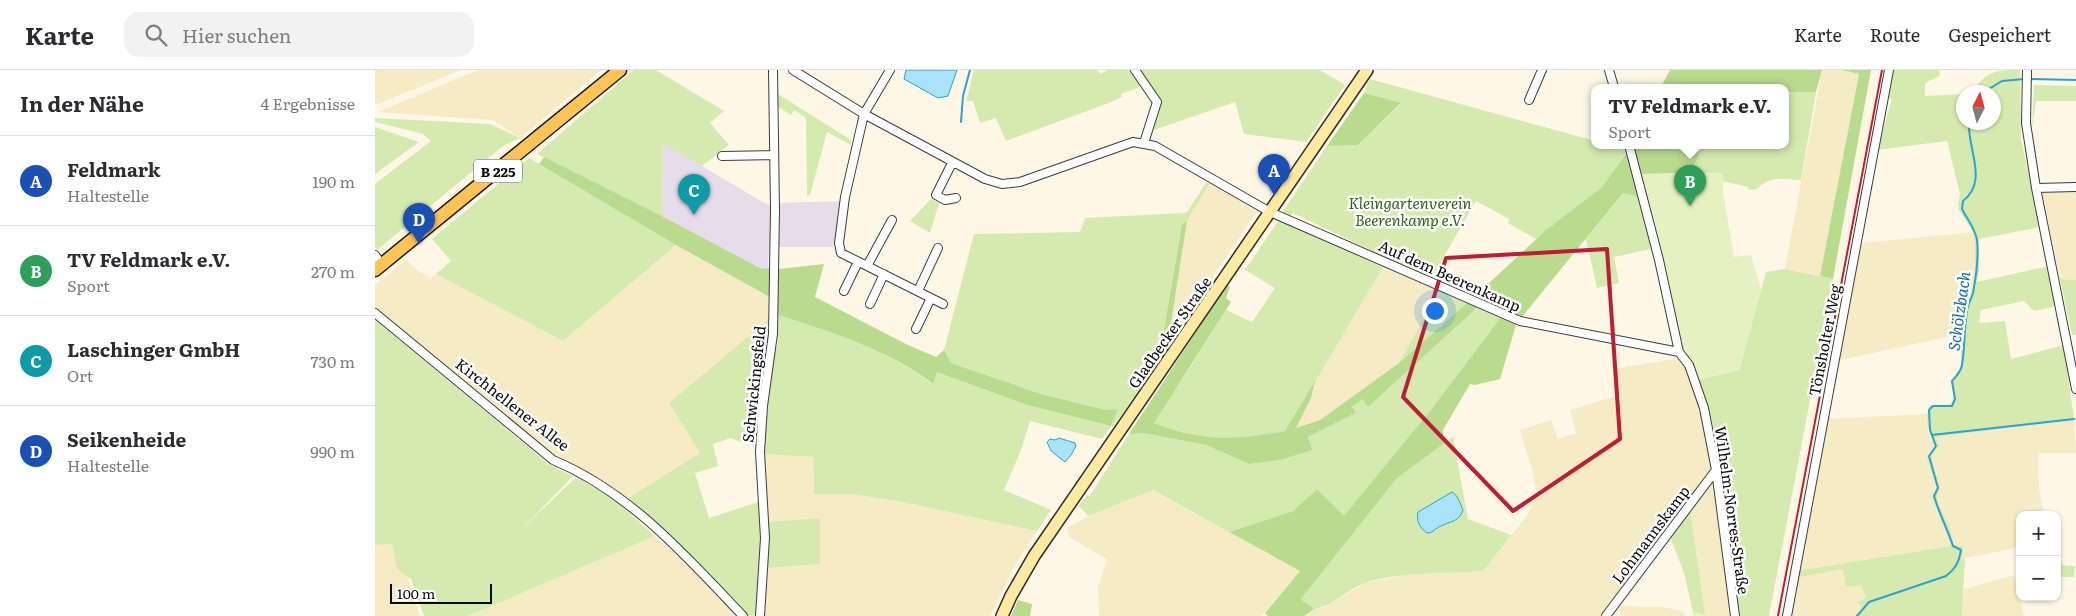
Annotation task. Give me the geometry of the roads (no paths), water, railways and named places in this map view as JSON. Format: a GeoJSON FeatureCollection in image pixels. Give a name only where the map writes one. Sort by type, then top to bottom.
{"type":"FeatureCollection","features":[{"type":"Feature","properties":{"kind":"main road","name":"B 225"},"geometry":{"type":"LineString","coordinates":[[377,263],[620,70]]}},
{"type":"Feature","properties":{"kind":"main road","name":"Gladbecker Straße"},"geometry":{"type":"LineString","coordinates":[[1002,616],[1034,556],[1367,70]]}},
{"type":"Feature","properties":{"kind":"street","name":"Schwickingsfeld"},"geometry":{"type":"LineString","coordinates":[[760,616],[765,538],[760,452],[763,406],[773,334],[773,70]]}},
{"type":"Feature","properties":{"kind":"street"},"geometry":{"type":"LineString","coordinates":[[793,70],[864,114],[953,163],[985,179],[1002,184],[1020,182],[1133,142],[1144,143],[1157,102],[1135,70]]}},
{"type":"Feature","properties":{"kind":"street"},"geometry":{"type":"LineString","coordinates":[[1529,100],[1542,70]]}},
{"type":"Feature","properties":{"kind":"street"},"geometry":{"type":"LineString","coordinates":[[1609,70],[1613,84]]}},
{"type":"Feature","properties":{"kind":"street","name":"Tönsholter Weg"},"geometry":{"type":"LineString","coordinates":[[1787,616],[1889,70]]}},
{"type":"Feature","properties":{"kind":"street"},"geometry":{"type":"LineString","coordinates":[[2027,70],[2026,124],[2036,188],[2076,389]]}},
{"type":"Feature","properties":{"kind":"street"},"geometry":{"type":"LineString","coordinates":[[888,71],[864,114],[848,179],[839,243],[841,253],[943,304]]}},
{"type":"Feature","properties":{"kind":"street","name":"Auf dem Beerenkamp"},"geometry":{"type":"LineString","coordinates":[[1144,143],[1155,146],[1269,212],[1520,321],[1679,352]]}},
{"type":"Feature","properties":{"kind":"street","name":"Wilhelm-Norres-Straße"},"geometry":{"type":"LineString","coordinates":[[1630,149],[1660,262],[1679,352],[1689,365],[1704,408],[1717,470],[1735,616]]}},
{"type":"Feature","properties":{"kind":"street"},"geometry":{"type":"LineString","coordinates":[[722,156],[774,155]]}},
{"type":"Feature","properties":{"kind":"street"},"geometry":{"type":"LineString","coordinates":[[953,163],[936,195],[945,200],[956,198]]}},
{"type":"Feature","properties":{"kind":"street"},"geometry":{"type":"LineString","coordinates":[[2036,188],[2076,187]]}},
{"type":"Feature","properties":{"kind":"street"},"geometry":{"type":"LineString","coordinates":[[867,266],[891,220]]}},
{"type":"Feature","properties":{"kind":"street"},"geometry":{"type":"LineString","coordinates":[[918,291],[938,248]]}},
{"type":"Feature","properties":{"kind":"street"},"geometry":{"type":"LineString","coordinates":[[844,291],[858,262]]}},
{"type":"Feature","properties":{"kind":"street"},"geometry":{"type":"LineString","coordinates":[[870,304],[884,274]]}},
{"type":"Feature","properties":{"kind":"street"},"geometry":{"type":"LineString","coordinates":[[916,328],[931,298]]}},
{"type":"Feature","properties":{"kind":"street","name":"Kirchhellener Allee"},"geometry":{"type":"LineString","coordinates":[[375,313],[553,460],[568,466],[618,496],[680,550],[743,616]]}},
{"type":"Feature","properties":{"kind":"street","name":"Lohmannskamp"},"geometry":{"type":"LineString","coordinates":[[1606,616],[1670,528],[1717,470]]}},
{"type":"Feature","properties":{"kind":"water"},"geometry":{"type":"Polygon","coordinates":[[[906,70],[957,70],[948,96],[938,98],[904,79],[906,70]]]}},
{"type":"Feature","properties":{"kind":"water"},"geometry":{"type":"Polygon","coordinates":[[[1059,438],[1075,443],[1076,446],[1065,462],[1051,451],[1047,442],[1050,439],[1055,440],[1059,438]]]}},
{"type":"Feature","properties":{"kind":"water"},"geometry":{"type":"Polygon","coordinates":[[[1452,492],[1457,497],[1463,510],[1461,514],[1454,521],[1427,533],[1419,524],[1418,512],[1452,492]]]}},
{"type":"Feature","properties":{"kind":"waterway"},"geometry":{"type":"LineString","coordinates":[[961,122],[963,96],[970,70]]}},
{"type":"Feature","properties":{"kind":"waterway","name":"Schölzbach"},"geometry":{"type":"LineString","coordinates":[[1995,85],[2002,81],[2024,79]]}},
{"type":"Feature","properties":{"kind":"waterway","name":"Schölzbach"},"geometry":{"type":"LineString","coordinates":[[2028,79],[2076,80]]}},
{"type":"Feature","properties":{"kind":"waterway","name":"Schölzbach"},"geometry":{"type":"LineString","coordinates":[[1857,616],[1869,602],[1946,576],[1955,567],[1961,550],[1953,546],[1934,496],[1938,488],[1929,456],[1936,446],[1930,430],[1929,410],[1933,406],[1952,406],[1955,399],[1952,381],[1961,367],[1967,309],[1973,293],[1976,274],[1977,240],[1973,228],[1962,209],[1963,201],[1971,193],[1975,184],[1976,174],[1969,130]]}},
{"type":"Feature","properties":{"kind":"waterway"},"geometry":{"type":"LineString","coordinates":[[1932,435],[2074,419]]}},
{"type":"Feature","properties":{"kind":"railway"},"geometry":{"type":"LineString","coordinates":[[1778,616],[1882,70]]}},
{"type":"Feature","properties":{"kind":"place","name":"Feldmark"},"geometry":{"type":"Point","coordinates":[1274,195]}},
{"type":"Feature","properties":{"kind":"place","name":"TV Feldmark e.V."},"geometry":{"type":"Point","coordinates":[1690,206]}},
{"type":"Feature","properties":{"kind":"place","name":"Laschinger GmbH"},"geometry":{"type":"Point","coordinates":[694,215]}},
{"type":"Feature","properties":{"kind":"place","name":"Seikenheide"},"geometry":{"type":"Point","coordinates":[419,244]}},
{"type":"Feature","properties":{"kind":"park label","name":"Kleingartenverein Beerenkamp e.V."},"geometry":{"type":"Point","coordinates":[1410,210]}}]}
